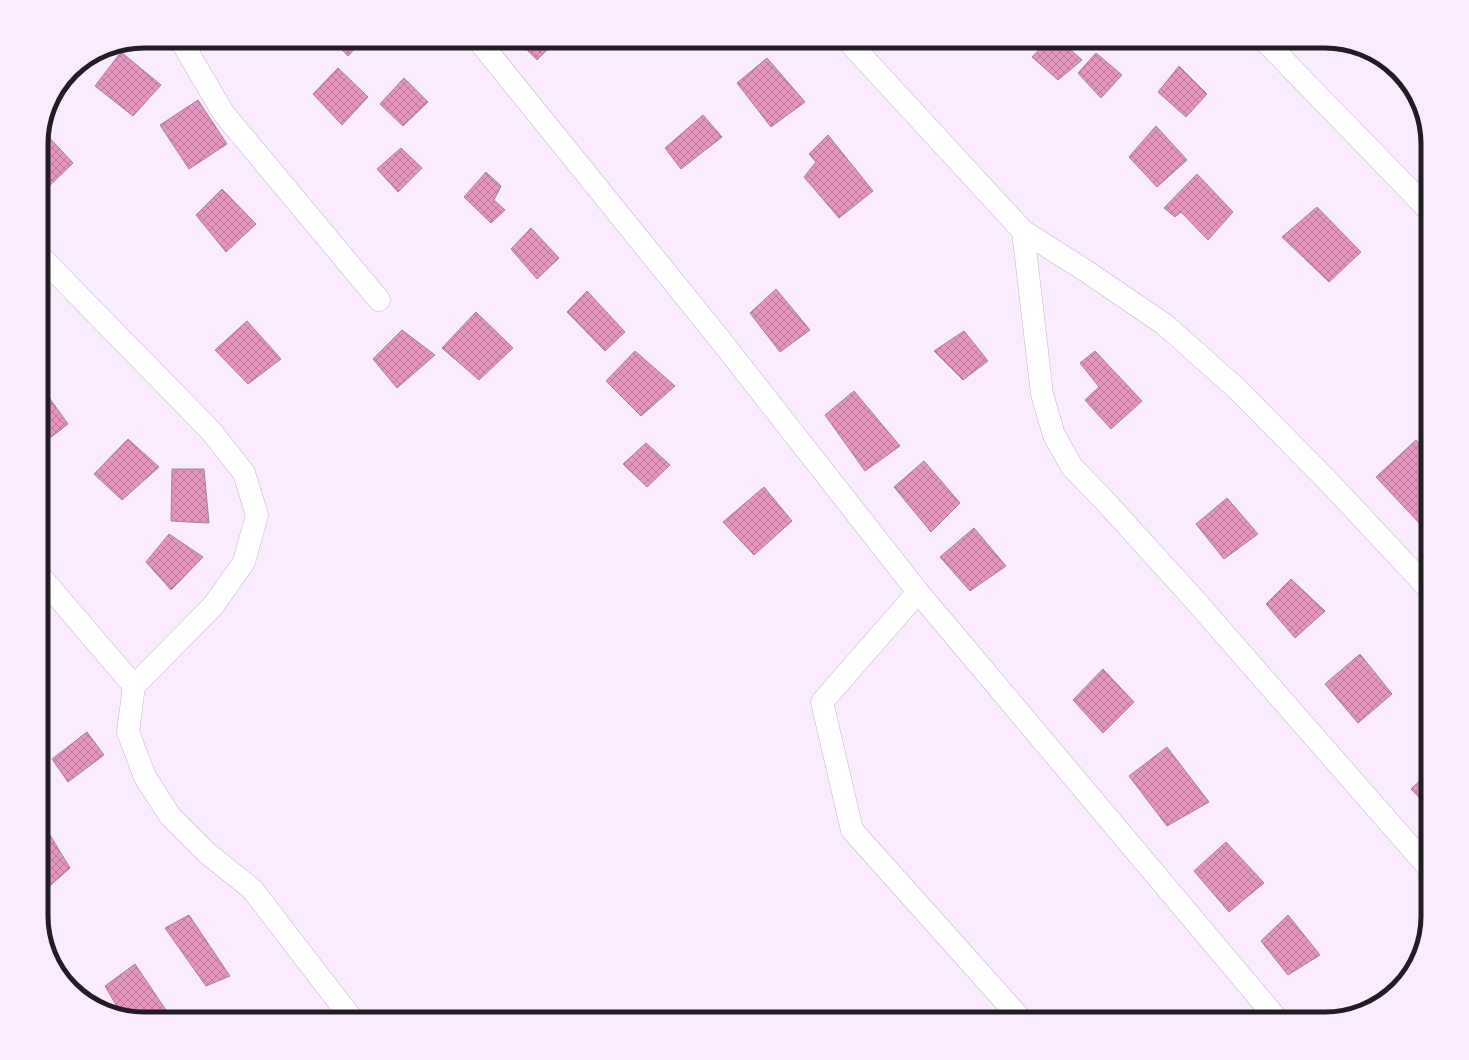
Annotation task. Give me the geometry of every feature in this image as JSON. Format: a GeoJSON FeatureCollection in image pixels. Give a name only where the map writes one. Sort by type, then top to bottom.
{"type":"FeatureCollection","features":[{"type":"Feature","properties":{"kind":"street"},"geometry":{"type":"LineString","coordinates":[[185,48],[224,114],[379,300]]}},
{"type":"Feature","properties":{"kind":"street"},"geometry":{"type":"LineString","coordinates":[[485,48],[718,337],[918,592],[1271,1012]]}},
{"type":"Feature","properties":{"kind":"street"},"geometry":{"type":"LineString","coordinates":[[854,48],[1022,231],[1086,270],[1164,324],[1236,388],[1326,479],[1421,581]]}},
{"type":"Feature","properties":{"kind":"street"},"geometry":{"type":"LineString","coordinates":[[1272,48],[1421,202]]}},
{"type":"Feature","properties":{"kind":"street"},"geometry":{"type":"LineString","coordinates":[[1022,231],[1042,394],[1054,435],[1072,467],[1193,598],[1421,859]]}},
{"type":"Feature","properties":{"kind":"street"},"geometry":{"type":"LineString","coordinates":[[48,264],[211,431],[244,472],[257,515],[244,562],[213,606],[134,686],[128,732],[145,777],[170,816],[207,853],[252,888],[347,1012]]}},
{"type":"Feature","properties":{"kind":"street"},"geometry":{"type":"LineString","coordinates":[[48,585],[134,686]]}},
{"type":"Feature","properties":{"kind":"street"},"geometry":{"type":"LineString","coordinates":[[918,592],[822,702],[852,830],[1015,1012]]}},
{"type":"Feature","properties":{"kind":"building"},"geometry":{"type":"Polygon","coordinates":[[[340,48],[355,48],[348,56],[340,48]]]}},
{"type":"Feature","properties":{"kind":"building"},"geometry":{"type":"Polygon","coordinates":[[[525,48],[549,48],[537,60],[525,48]]]}},
{"type":"Feature","properties":{"kind":"building"},"geometry":{"type":"Polygon","coordinates":[[[1040,48],[1069,48],[1082,60],[1058,80],[1032,57],[1040,48]]]}},
{"type":"Feature","properties":{"kind":"building"},"geometry":{"type":"Polygon","coordinates":[[[121,52],[161,85],[133,116],[95,86],[121,52]]]}},
{"type":"Feature","properties":{"kind":"building"},"geometry":{"type":"Polygon","coordinates":[[[1096,53],[1122,75],[1101,98],[1078,73],[1096,53]]]}},
{"type":"Feature","properties":{"kind":"building"},"geometry":{"type":"Polygon","coordinates":[[[767,58],[805,102],[771,127],[737,83],[767,58]]]}},
{"type":"Feature","properties":{"kind":"building"},"geometry":{"type":"Polygon","coordinates":[[[1179,66],[1207,94],[1186,117],[1158,92],[1179,66]]]}},
{"type":"Feature","properties":{"kind":"building"},"geometry":{"type":"Polygon","coordinates":[[[338,68],[368,97],[342,125],[313,94],[338,68]]]}},
{"type":"Feature","properties":{"kind":"building"},"geometry":{"type":"Polygon","coordinates":[[[404,78],[428,102],[403,126],[380,104],[404,78]]]}},
{"type":"Feature","properties":{"kind":"building"},"geometry":{"type":"Polygon","coordinates":[[[198,100],[227,144],[189,169],[160,125],[198,100]]]}},
{"type":"Feature","properties":{"kind":"building"},"geometry":{"type":"Polygon","coordinates":[[[703,115],[722,137],[681,169],[665,148],[703,115]]]}},
{"type":"Feature","properties":{"kind":"building"},"geometry":{"type":"Polygon","coordinates":[[[1156,126],[1187,160],[1157,187],[1129,157],[1156,126]]]}},
{"type":"Feature","properties":{"kind":"building"},"geometry":{"type":"Polygon","coordinates":[[[828,135],[873,191],[839,218],[804,177],[816,162],[809,154],[828,135]]]}},
{"type":"Feature","properties":{"kind":"building"},"geometry":{"type":"Polygon","coordinates":[[[48,137],[73,163],[48,187],[48,137]]]}},
{"type":"Feature","properties":{"kind":"building"},"geometry":{"type":"Polygon","coordinates":[[[401,148],[422,168],[398,192],[377,169],[401,148]]]}},
{"type":"Feature","properties":{"kind":"building"},"geometry":{"type":"Polygon","coordinates":[[[486,172],[501,186],[494,200],[505,210],[491,223],[464,197],[486,172]]]}},
{"type":"Feature","properties":{"kind":"building"},"geometry":{"type":"Polygon","coordinates":[[[1197,174],[1233,212],[1208,240],[1181,212],[1175,217],[1164,208],[1197,174]]]}},
{"type":"Feature","properties":{"kind":"building"},"geometry":{"type":"Polygon","coordinates":[[[222,189],[256,224],[226,252],[196,215],[222,189]]]}},
{"type":"Feature","properties":{"kind":"building"},"geometry":{"type":"Polygon","coordinates":[[[1317,207],[1361,252],[1329,282],[1282,237],[1317,207]]]}},
{"type":"Feature","properties":{"kind":"building"},"geometry":{"type":"Polygon","coordinates":[[[531,228],[559,258],[537,279],[511,249],[531,228]]]}},
{"type":"Feature","properties":{"kind":"building"},"geometry":{"type":"Polygon","coordinates":[[[776,289],[810,330],[780,352],[750,313],[776,289]]]}},
{"type":"Feature","properties":{"kind":"building"},"geometry":{"type":"Polygon","coordinates":[[[587,291],[625,332],[605,351],[567,312],[587,291]]]}},
{"type":"Feature","properties":{"kind":"building"},"geometry":{"type":"Polygon","coordinates":[[[476,312],[513,348],[479,380],[442,348],[476,312]]]}},
{"type":"Feature","properties":{"kind":"building"},"geometry":{"type":"Polygon","coordinates":[[[247,321],[281,359],[248,384],[215,350],[247,321]]]}},
{"type":"Feature","properties":{"kind":"building"},"geometry":{"type":"Polygon","coordinates":[[[402,330],[435,355],[397,388],[373,359],[402,330]]]}},
{"type":"Feature","properties":{"kind":"building"},"geometry":{"type":"Polygon","coordinates":[[[964,331],[988,361],[963,380],[934,351],[964,331]]]}},
{"type":"Feature","properties":{"kind":"building"},"geometry":{"type":"Polygon","coordinates":[[[635,351],[675,386],[641,416],[606,381],[635,351]]]}},
{"type":"Feature","properties":{"kind":"building"},"geometry":{"type":"Polygon","coordinates":[[[1095,351],[1142,401],[1111,429],[1085,400],[1099,387],[1080,363],[1095,351]]]}},
{"type":"Feature","properties":{"kind":"building"},"geometry":{"type":"Polygon","coordinates":[[[854,391],[900,446],[865,471],[825,415],[854,391]]]}},
{"type":"Feature","properties":{"kind":"building"},"geometry":{"type":"Polygon","coordinates":[[[48,396],[68,424],[48,440],[48,396]]]}},
{"type":"Feature","properties":{"kind":"building"},"geometry":{"type":"Polygon","coordinates":[[[128,439],[159,467],[122,500],[94,474],[128,439]]]}},
{"type":"Feature","properties":{"kind":"building"},"geometry":{"type":"Polygon","coordinates":[[[1416,440],[1421,445],[1421,525],[1376,477],[1416,440]]]}},
{"type":"Feature","properties":{"kind":"building"},"geometry":{"type":"Polygon","coordinates":[[[646,443],[670,465],[647,487],[623,464],[646,443]]]}},
{"type":"Feature","properties":{"kind":"building"},"geometry":{"type":"Polygon","coordinates":[[[924,461],[960,503],[931,532],[894,487],[924,461]]]}},
{"type":"Feature","properties":{"kind":"building"},"geometry":{"type":"Polygon","coordinates":[[[172,469],[204,469],[209,523],[171,521],[172,469]]]}},
{"type":"Feature","properties":{"kind":"building"},"geometry":{"type":"Polygon","coordinates":[[[764,487],[792,521],[754,555],[723,522],[764,487]]]}},
{"type":"Feature","properties":{"kind":"building"},"geometry":{"type":"Polygon","coordinates":[[[1227,498],[1258,534],[1224,559],[1196,524],[1227,498]]]}},
{"type":"Feature","properties":{"kind":"building"},"geometry":{"type":"Polygon","coordinates":[[[974,528],[1006,566],[970,591],[940,557],[974,528]]]}},
{"type":"Feature","properties":{"kind":"building"},"geometry":{"type":"Polygon","coordinates":[[[169,534],[203,557],[171,590],[146,562],[169,534]]]}},
{"type":"Feature","properties":{"kind":"building"},"geometry":{"type":"Polygon","coordinates":[[[1291,579],[1325,611],[1295,638],[1266,604],[1291,579]]]}},
{"type":"Feature","properties":{"kind":"building"},"geometry":{"type":"Polygon","coordinates":[[[1360,654],[1392,694],[1358,723],[1325,684],[1360,654]]]}},
{"type":"Feature","properties":{"kind":"building"},"geometry":{"type":"Polygon","coordinates":[[[1103,669],[1134,702],[1103,733],[1073,700],[1103,669]]]}},
{"type":"Feature","properties":{"kind":"building"},"geometry":{"type":"Polygon","coordinates":[[[87,732],[104,755],[68,782],[52,759],[87,732]]]}},
{"type":"Feature","properties":{"kind":"building"},"geometry":{"type":"Polygon","coordinates":[[[1167,747],[1209,802],[1167,826],[1129,776],[1167,747]]]}},
{"type":"Feature","properties":{"kind":"building"},"geometry":{"type":"Polygon","coordinates":[[[1421,780],[1421,800],[1411,789],[1421,780]]]}},
{"type":"Feature","properties":{"kind":"building"},"geometry":{"type":"Polygon","coordinates":[[[50,835],[70,868],[48,887],[48,837],[50,835]]]}},
{"type":"Feature","properties":{"kind":"building"},"geometry":{"type":"Polygon","coordinates":[[[1226,842],[1264,883],[1229,912],[1194,871],[1226,842]]]}},
{"type":"Feature","properties":{"kind":"building"},"geometry":{"type":"Polygon","coordinates":[[[189,915],[230,976],[206,986],[165,928],[189,915]]]}},
{"type":"Feature","properties":{"kind":"building"},"geometry":{"type":"Polygon","coordinates":[[[1288,915],[1320,955],[1288,975],[1261,941],[1288,915]]]}},
{"type":"Feature","properties":{"kind":"building"},"geometry":{"type":"Polygon","coordinates":[[[135,964],[167,1012],[144,1012],[118,1008],[105,986],[135,964]]]}}]}
